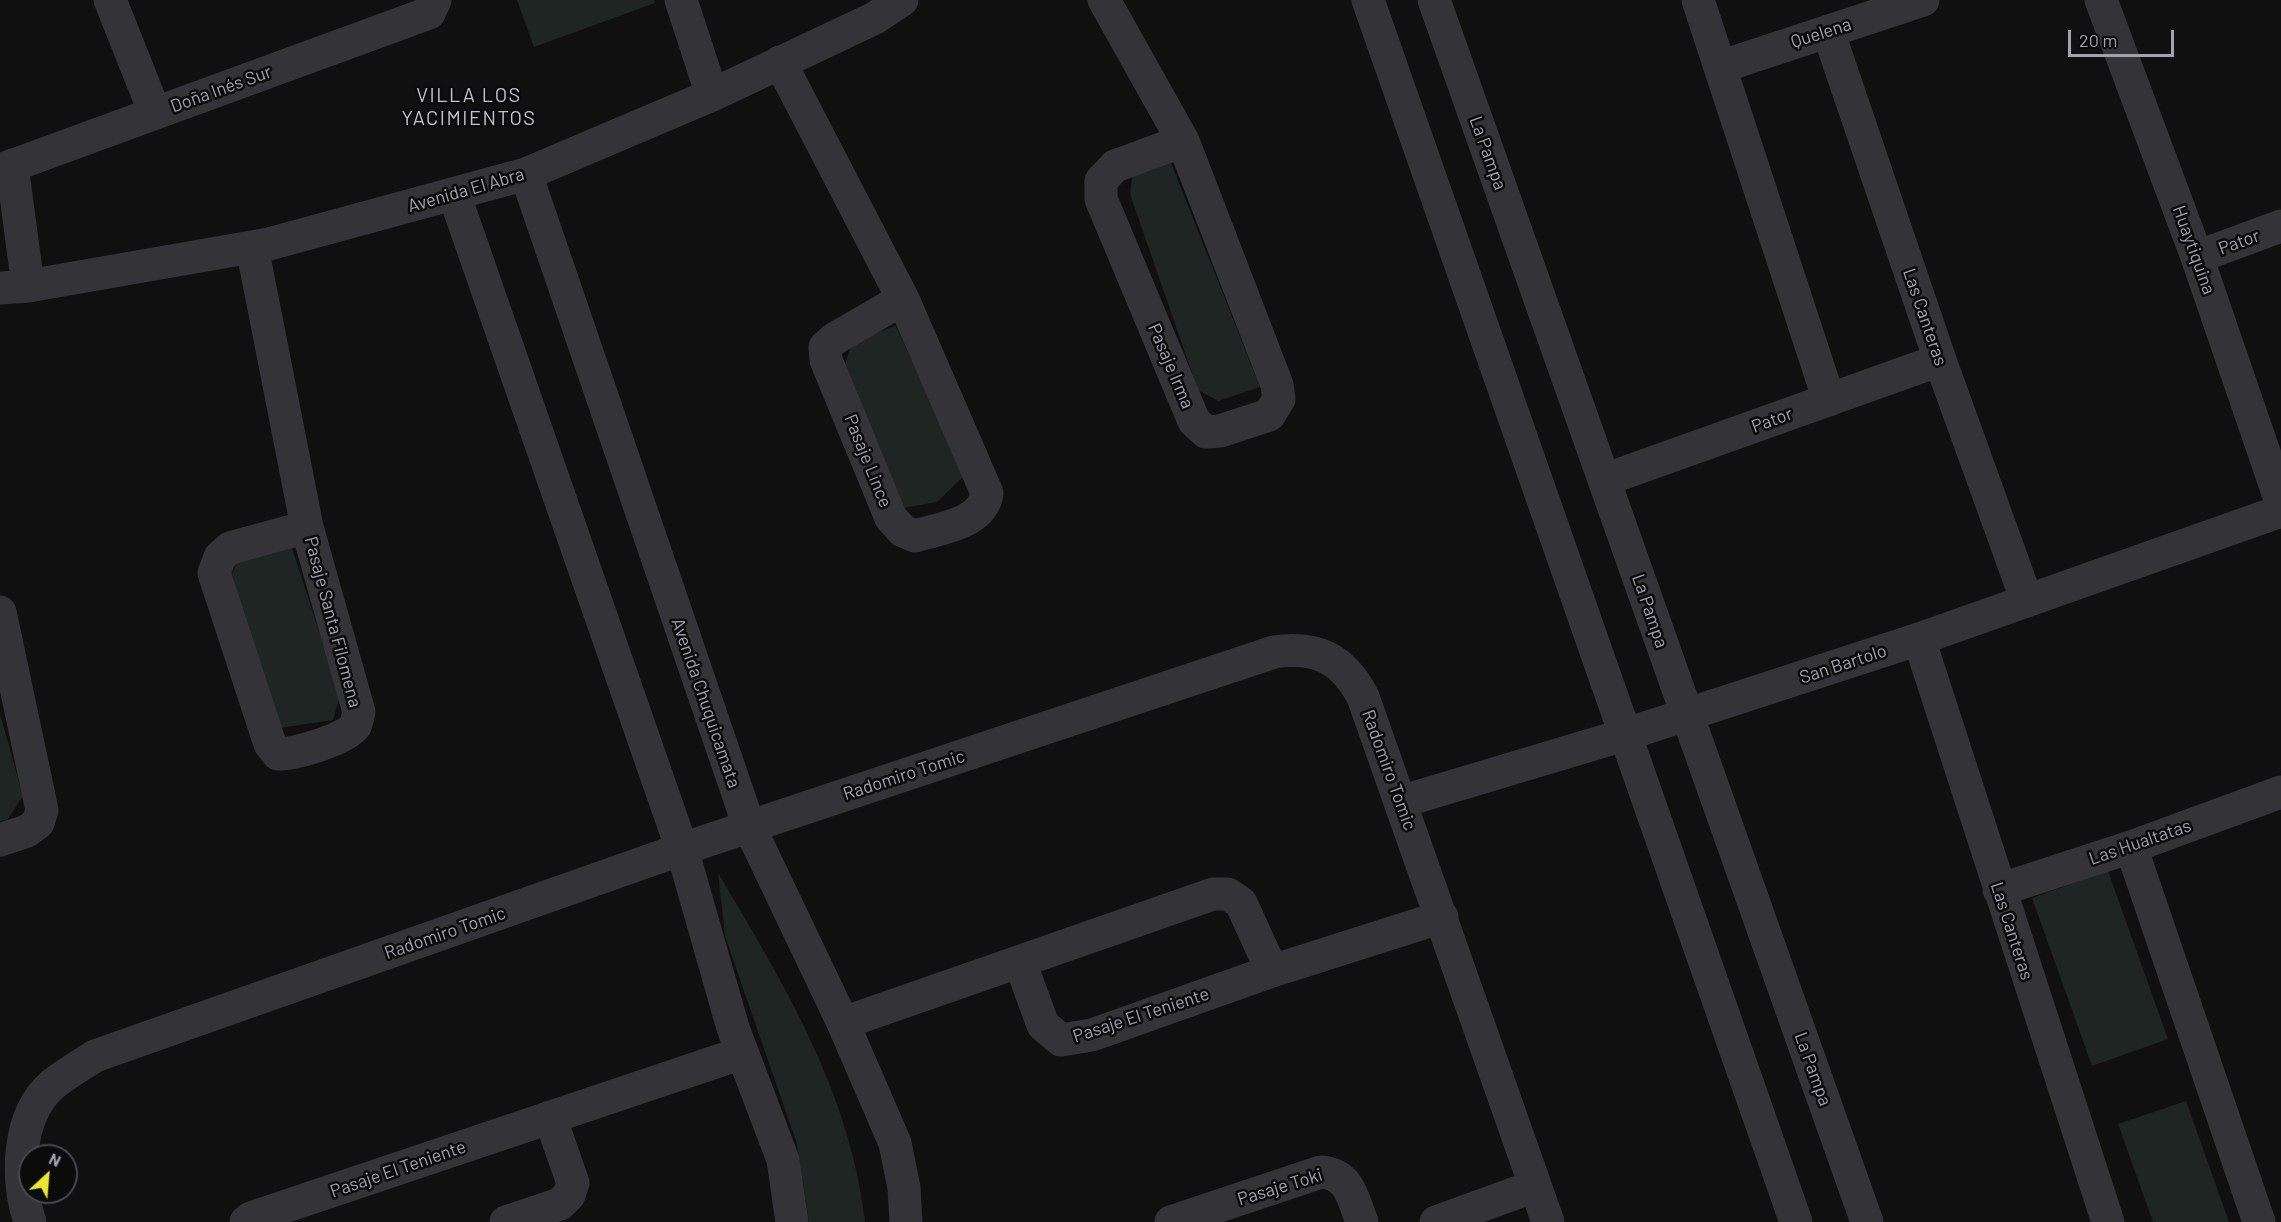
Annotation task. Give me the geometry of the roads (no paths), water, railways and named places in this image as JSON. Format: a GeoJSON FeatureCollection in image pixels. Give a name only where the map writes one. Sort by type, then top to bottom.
{"type":"FeatureCollection","features":[{"type":"Feature","properties":{"kind":"street"},"geometry":{"type":"LineString","coordinates":[[110,0],[155,113]]}},
{"type":"Feature","properties":{"kind":"street"},"geometry":{"type":"LineString","coordinates":[[681,0],[712,95]]}},
{"type":"Feature","properties":{"kind":"street","name":"Avenida El Abra"},"geometry":{"type":"LineString","coordinates":[[14,287],[252,247],[526,174],[712,95],[875,18],[902,0]]}},
{"type":"Feature","properties":{"kind":"street","name":"Pasaje Irma"},"geometry":{"type":"LineString","coordinates":[[1104,0],[1183,141],[1276,385],[1279,399],[1269,415],[1220,431],[1206,432],[1194,421],[1101,199],[1101,181],[1115,166],[1183,141]]}},
{"type":"Feature","properties":{"kind":"street"},"geometry":{"type":"LineString","coordinates":[[1368,0],[1796,1222]]}},
{"type":"Feature","properties":{"kind":"street","name":"La Pampa"},"geometry":{"type":"LineString","coordinates":[[1434,0],[1867,1222]]}},
{"type":"Feature","properties":{"kind":"street"},"geometry":{"type":"LineString","coordinates":[[1698,0],[1829,400]]}},
{"type":"Feature","properties":{"kind":"street","name":"Quelena"},"geometry":{"type":"LineString","coordinates":[[1720,67],[1923,0]]}},
{"type":"Feature","properties":{"kind":"street","name":"Huaytiquina"},"geometry":{"type":"LineString","coordinates":[[2101,0],[2197,257],[2281,502]]}},
{"type":"Feature","properties":{"kind":"street","name":"Doña Inés Sur"},"geometry":{"type":"LineString","coordinates":[[14,287],[6,168],[432,7]]}},
{"type":"Feature","properties":{"kind":"street","name":"Las Canteras"},"geometry":{"type":"LineString","coordinates":[[1827,31],[1940,360],[2027,601]]}},
{"type":"Feature","properties":{"kind":"street","name":"Pasaje Lince"},"geometry":{"type":"LineString","coordinates":[[780,62],[903,299],[987,493],[985,505],[975,516],[915,536],[903,531],[891,518],[826,360],[825,347],[834,339],[903,299]]}},
{"type":"Feature","properties":{"kind":"street","name":"Avenida Chuquicamata"},"geometry":{"type":"LineString","coordinates":[[526,174],[749,826],[843,1023],[896,1143],[904,1188],[906,1222]]}},
{"type":"Feature","properties":{"kind":"street"},"geometry":{"type":"LineString","coordinates":[[454,194],[682,849],[742,1053],[783,1160],[792,1222]]}},
{"type":"Feature","properties":{"kind":"street","name":"Pator"},"geometry":{"type":"LineString","coordinates":[[2197,257],[2281,226]]}},
{"type":"Feature","properties":{"kind":"street","name":"Pasaje Santa Filomena"},"geometry":{"type":"LineString","coordinates":[[252,247],[307,527],[359,712],[356,724],[346,734],[289,754],[278,754],[270,744],[214,573],[219,557],[230,548],[307,527]]}},
{"type":"Feature","properties":{"kind":"street","name":"Pator"},"geometry":{"type":"LineString","coordinates":[[1604,480],[1940,360]]}},
{"type":"Feature","properties":{"kind":"street","name":"San Bartolo"},"geometry":{"type":"LineString","coordinates":[[1400,802],[1624,735],[1919,639],[2281,511]]}},
{"type":"Feature","properties":{"kind":"street"},"geometry":{"type":"LineString","coordinates":[[0,612],[42,810],[38,823],[27,831],[0,840]]}},
{"type":"Feature","properties":{"kind":"street","name":"Las Canteras"},"geometry":{"type":"LineString","coordinates":[[1919,639],[2108,1222]]}},
{"type":"Feature","properties":{"kind":"street","name":"Radomiro Tomic"},"geometry":{"type":"LineString","coordinates":[[17,1209],[21,1153],[33,1111],[52,1085],[95,1056],[749,826],[1274,652],[1292,650],[1310,651],[1326,657],[1354,680],[1442,917],[1548,1222]]}},
{"type":"Feature","properties":{"kind":"street","name":"Las Hualtatas"},"geometry":{"type":"LineString","coordinates":[[1999,890],[2131,847],[2281,792]]}},
{"type":"Feature","properties":{"kind":"street"},"geometry":{"type":"LineString","coordinates":[[2131,847],[2259,1222]]}},
{"type":"Feature","properties":{"kind":"street"},"geometry":{"type":"LineString","coordinates":[[843,1023],[1213,894],[1228,894],[1241,903],[1272,971]]}},
{"type":"Feature","properties":{"kind":"street","name":"Pasaje El Teniente"},"geometry":{"type":"LineString","coordinates":[[1020,962],[1043,1025],[1061,1040],[1092,1035],[1272,971],[1442,917]]}},
{"type":"Feature","properties":{"kind":"street","name":"Pasaje El Teniente"},"geometry":{"type":"LineString","coordinates":[[246,1222],[251,1218],[742,1053]]}},
{"type":"Feature","properties":{"kind":"street"},"geometry":{"type":"LineString","coordinates":[[506,1222],[560,1204],[569,1195],[573,1183],[550,1117]]}},
{"type":"Feature","properties":{"kind":"street","name":"Pasaje Toki"},"geometry":{"type":"LineString","coordinates":[[1171,1222],[1321,1172],[1334,1173],[1346,1181],[1362,1222]]}},
{"type":"Feature","properties":{"kind":"street"},"geometry":{"type":"LineString","coordinates":[[1436,1222],[1535,1186]]}},
{"type":"Feature","properties":{"kind":"district","name":"VILLA LOS YACIMIENTOS"},"geometry":{"type":"Point","coordinates":[469,106]}}]}
